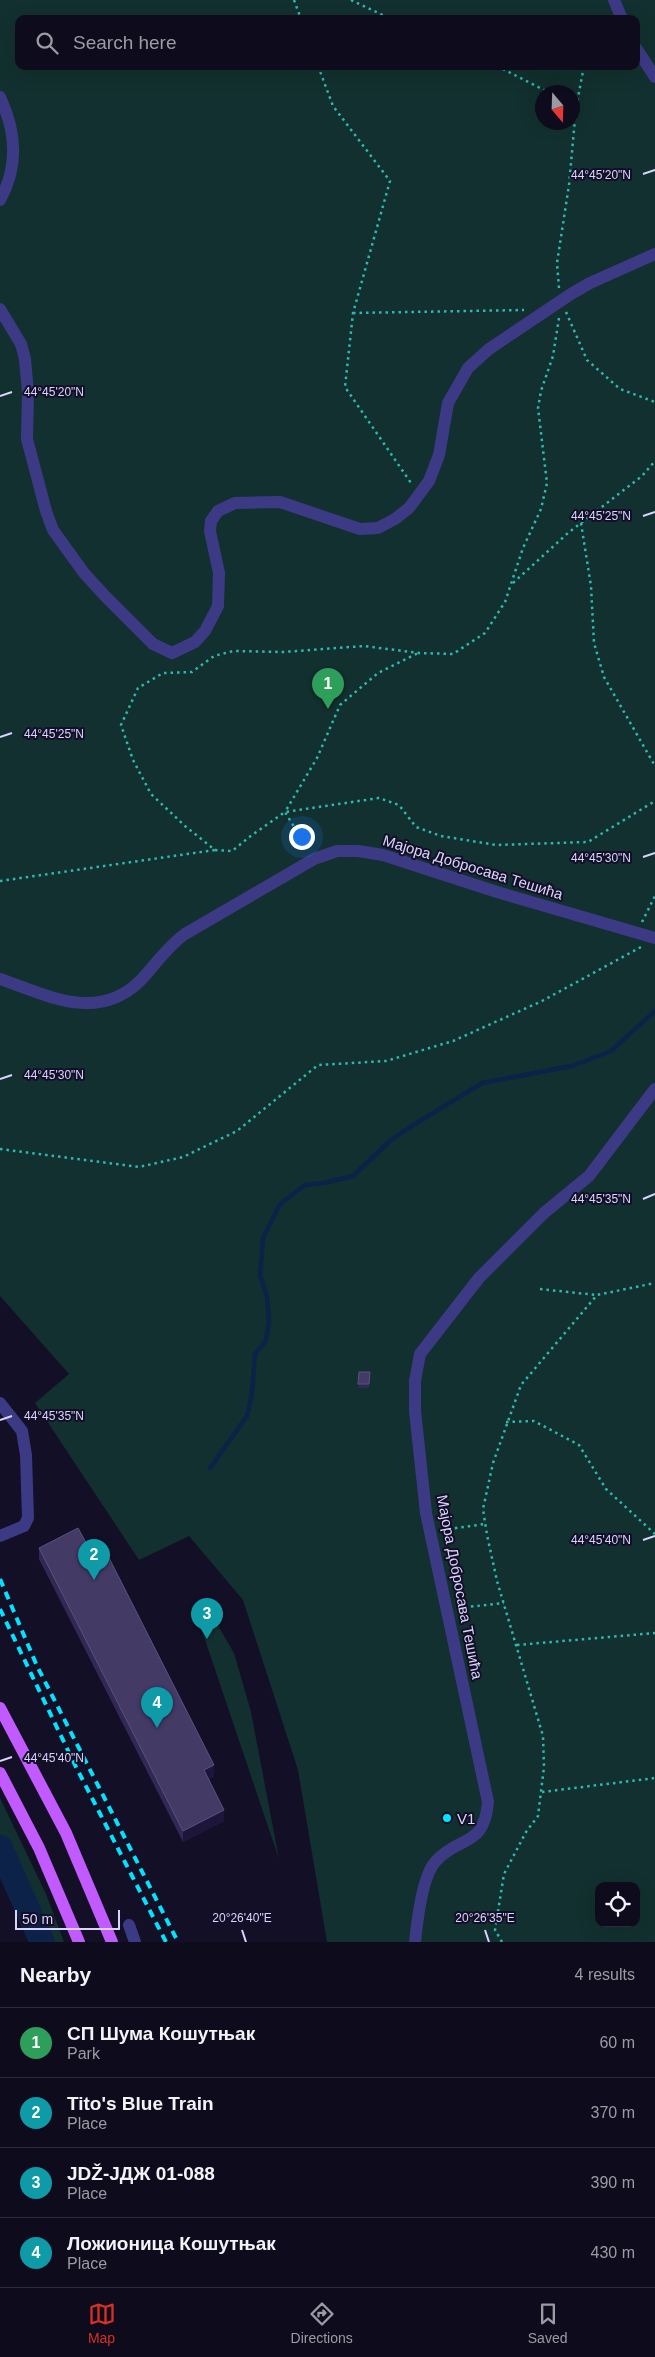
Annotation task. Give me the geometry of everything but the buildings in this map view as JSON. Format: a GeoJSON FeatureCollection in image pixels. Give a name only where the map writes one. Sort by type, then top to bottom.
{"type":"FeatureCollection","features":[{"type":"Feature","properties":{"kind":"main road"},"geometry":{"type":"LineString","coordinates":[[0,1708],[66,1833],[112,1942]]}},
{"type":"Feature","properties":{"kind":"main road"},"geometry":{"type":"LineString","coordinates":[[0,1773],[39,1848],[79,1942]]}},
{"type":"Feature","properties":{"kind":"street"},"geometry":{"type":"LineString","coordinates":[[614,0],[620,15]]}},
{"type":"Feature","properties":{"kind":"street"},"geometry":{"type":"LineString","coordinates":[[640,54],[655,77]]}},
{"type":"Feature","properties":{"kind":"street"},"geometry":{"type":"LineString","coordinates":[[0,97],[10,124],[14,151],[11,177],[0,200]]}},
{"type":"Feature","properties":{"kind":"street"},"geometry":{"type":"LineString","coordinates":[[0,309],[21,344],[25,359],[28,393],[27,439],[46,512],[53,530],[84,573],[105,596],[153,644],[172,653],[195,642],[205,632],[218,606],[220,573],[210,531],[214,515],[224,506],[235,503],[280,502],[360,528],[378,528],[409,508],[429,481],[439,455],[448,402],[468,368],[489,350],[590,283],[655,254]]}},
{"type":"Feature","properties":{"kind":"street","name":"Мајора Добросава Тешића"},"geometry":{"type":"LineString","coordinates":[[0,980],[74,1003],[105,1002],[119,996],[138,982],[166,950],[185,934],[314,859],[337,851],[358,851],[383,855],[498,892],[636,932],[651,940]]}},
{"type":"Feature","properties":{"kind":"street","name":"Мајора Добросава Тешића"},"geometry":{"type":"LineString","coordinates":[[415,1942],[424,1882],[429,1870],[436,1860],[479,1832],[487,1818],[488,1802],[429,1532],[416,1411],[415,1381],[417,1364],[420,1354],[479,1278],[544,1213],[589,1176],[655,1089]]}},
{"type":"Feature","properties":{"kind":"street"},"geometry":{"type":"LineString","coordinates":[[0,1403],[22,1431],[26,1455],[28,1518],[24,1526],[0,1536]]}},
{"type":"Feature","properties":{"kind":"street"},"geometry":{"type":"LineString","coordinates":[[128,1925],[135,1942]]}},
{"type":"Feature","properties":{"kind":"path"},"geometry":{"type":"LineString","coordinates":[[294,0],[300,15]]}},
{"type":"Feature","properties":{"kind":"path"},"geometry":{"type":"LineString","coordinates":[[351,0],[383,15]]}},
{"type":"Feature","properties":{"kind":"path"},"geometry":{"type":"LineString","coordinates":[[320,70],[333,106],[390,181],[353,313],[345,387],[419,495]]}},
{"type":"Feature","properties":{"kind":"path"},"geometry":{"type":"LineString","coordinates":[[505,70],[535,85]]}},
{"type":"Feature","properties":{"kind":"path"},"geometry":{"type":"LineString","coordinates":[[579,85],[583,70]]}},
{"type":"Feature","properties":{"kind":"path"},"geometry":{"type":"LineString","coordinates":[[215,850],[185,826],[151,794],[133,760],[121,725],[138,688],[163,673],[192,672],[214,656],[233,651],[283,652],[364,646],[419,653],[453,654],[485,634],[505,602],[523,548],[541,509],[547,483],[538,408],[541,391],[553,356],[561,301],[557,262],[569,185],[573,130]]}},
{"type":"Feature","properties":{"kind":"path"},"geometry":{"type":"LineString","coordinates":[[561,301],[587,360],[620,389],[655,402]]}},
{"type":"Feature","properties":{"kind":"path"},"geometry":{"type":"LineString","coordinates":[[353,313],[548,310]]}},
{"type":"Feature","properties":{"kind":"path"},"geometry":{"type":"LineString","coordinates":[[512,584],[581,523],[642,476],[655,461]]}},
{"type":"Feature","properties":{"kind":"path"},"geometry":{"type":"LineString","coordinates":[[581,523],[591,586],[594,643],[604,677],[655,766]]}},
{"type":"Feature","properties":{"kind":"path"},"geometry":{"type":"LineString","coordinates":[[285,812],[317,758],[340,705],[378,673],[419,653]]}},
{"type":"Feature","properties":{"kind":"path"},"geometry":{"type":"LineString","coordinates":[[0,881],[215,850],[232,851],[252,834],[285,812],[380,798],[399,805],[416,827],[441,836],[496,845],[588,842],[655,801]]}},
{"type":"Feature","properties":{"kind":"path"},"geometry":{"type":"LineString","coordinates":[[285,812],[314,859]]}},
{"type":"Feature","properties":{"kind":"path"},"geometry":{"type":"LineString","coordinates":[[636,932],[655,896]]}},
{"type":"Feature","properties":{"kind":"path"},"geometry":{"type":"LineString","coordinates":[[0,1149],[138,1166],[183,1157],[237,1131],[318,1064],[386,1061],[452,1041],[542,1001],[651,940]]}},
{"type":"Feature","properties":{"kind":"path"},"geometry":{"type":"LineString","coordinates":[[540,1289],[597,1296],[655,1283]]}},
{"type":"Feature","properties":{"kind":"path"},"geometry":{"type":"LineString","coordinates":[[502,1942],[495,1930],[504,1874],[526,1832],[538,1816],[542,1792],[543,1736],[504,1603],[483,1509],[493,1463],[506,1422],[521,1385],[597,1296]]}},
{"type":"Feature","properties":{"kind":"path"},"geometry":{"type":"LineString","coordinates":[[506,1422],[534,1421],[579,1445],[606,1489],[655,1534]]}},
{"type":"Feature","properties":{"kind":"path"},"geometry":{"type":"LineString","coordinates":[[429,1532],[485,1524]]}},
{"type":"Feature","properties":{"kind":"path"},"geometry":{"type":"LineString","coordinates":[[446,1609],[504,1603]]}},
{"type":"Feature","properties":{"kind":"path"},"geometry":{"type":"LineString","coordinates":[[516,1645],[655,1633]]}},
{"type":"Feature","properties":{"kind":"path"},"geometry":{"type":"LineString","coordinates":[[542,1792],[655,1778]]}},
{"type":"Feature","properties":{"kind":"green space"},"geometry":{"type":"Polygon","coordinates":[[[0,0],[655,0],[655,1942],[327,1942],[298,1770],[243,1600],[189,1536],[139,1560],[35,1403],[69,1374],[0,1296],[0,0]]]}},
{"type":"Feature","properties":{"kind":"green space"},"geometry":{"type":"Polygon","coordinates":[[[203,1600],[234,1653],[251,1712],[279,1859],[197,1616],[203,1600]]]}},
{"type":"Feature","properties":{"kind":"green space"},"geometry":{"type":"Polygon","coordinates":[[[0,1798],[46,1894],[64,1942],[46,1942],[0,1841],[0,1798]]]}},
{"type":"Feature","properties":{"kind":"waterway"},"geometry":{"type":"LineString","coordinates":[[210,1468],[247,1416],[252,1394],[255,1354],[266,1340],[269,1323],[267,1296],[260,1275],[263,1238],[280,1204],[305,1185],[324,1183],[353,1176],[391,1140],[482,1083],[572,1066],[611,1051],[655,1011]]}},
{"type":"Feature","properties":{"kind":"waterway"},"geometry":{"type":"LineString","coordinates":[[0,1847],[42,1942]]}},
{"type":"Feature","properties":{"kind":"railway"},"geometry":{"type":"LineString","coordinates":[[0,1579],[37,1666],[178,1942]]}},
{"type":"Feature","properties":{"kind":"railway"},"geometry":{"type":"LineString","coordinates":[[0,1609],[75,1765],[166,1942]]}},
{"type":"Feature","properties":{"kind":"place","name":"СП Шума Кошутњак"},"geometry":{"type":"Point","coordinates":[328,709]}},
{"type":"Feature","properties":{"kind":"place","name":"Tito's Blue Train"},"geometry":{"type":"Point","coordinates":[94,1580]}},
{"type":"Feature","properties":{"kind":"place","name":"JDŽ-JДЖ 01-088"},"geometry":{"type":"Point","coordinates":[207,1639]}},
{"type":"Feature","properties":{"kind":"place","name":"Ложионица Кошутњак"},"geometry":{"type":"Point","coordinates":[157,1728]}},
{"type":"Feature","properties":{"kind":"place","name":"V1"},"geometry":{"type":"Point","coordinates":[447,1818]}}]}
